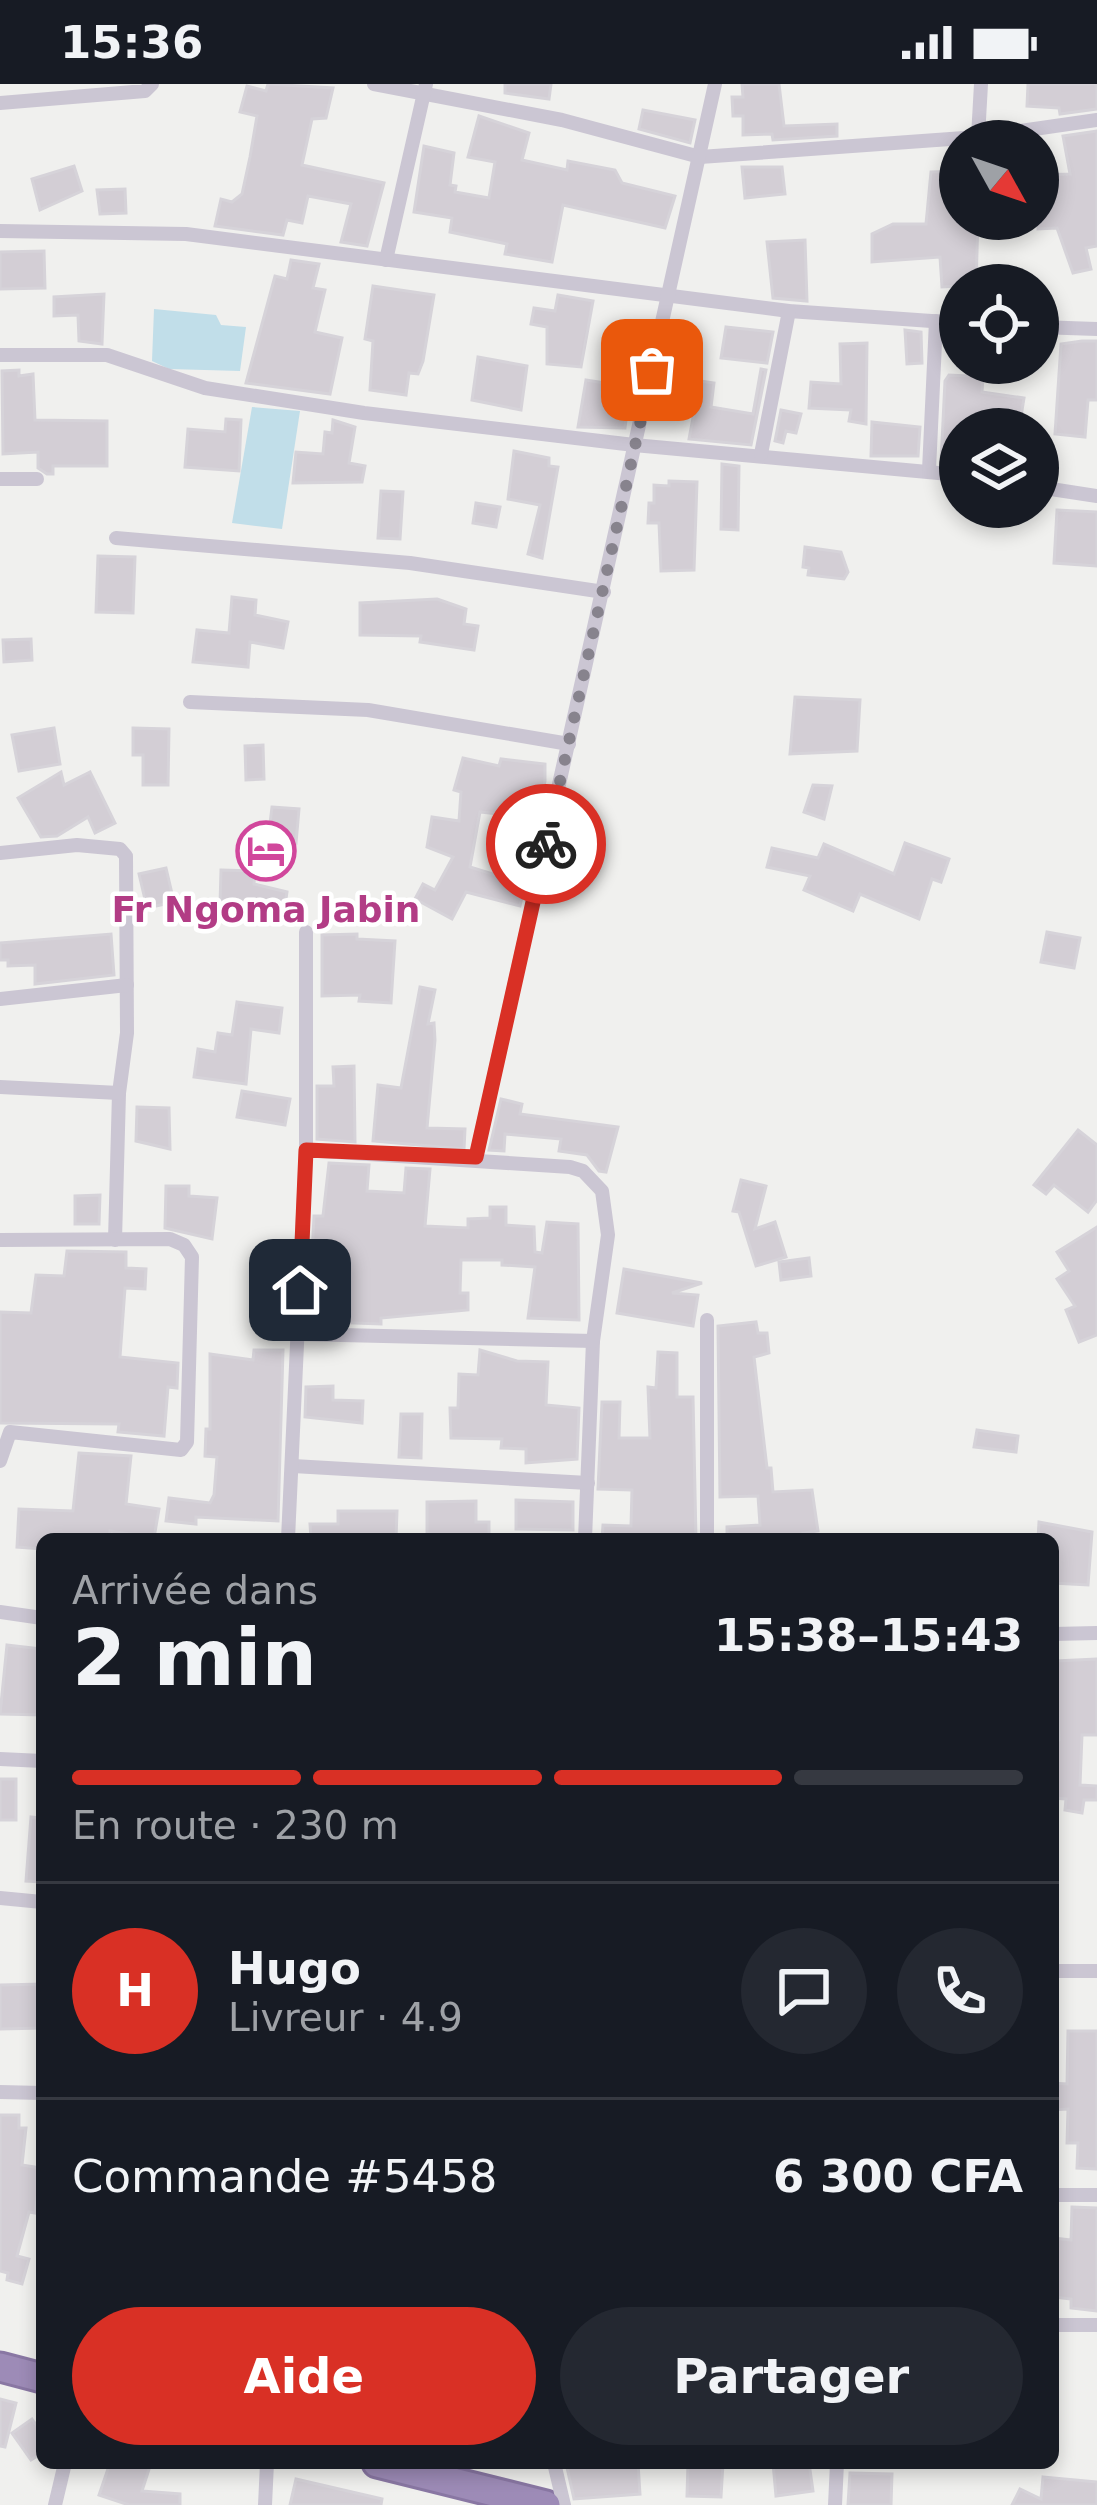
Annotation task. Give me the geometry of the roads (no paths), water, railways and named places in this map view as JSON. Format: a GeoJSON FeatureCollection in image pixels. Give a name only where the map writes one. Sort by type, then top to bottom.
{"type":"FeatureCollection","features":[{"type":"Feature","properties":{"kind":"highway"},"geometry":{"type":"LineString","coordinates":[[0,2367],[36,2376]]}},
{"type":"Feature","properties":{"kind":"highway"},"geometry":{"type":"LineString","coordinates":[[401,2469],[546,2505]]}},
{"type":"Feature","properties":{"kind":"street"},"geometry":{"type":"LineString","coordinates":[[0,103],[145,91],[152,84]]}},
{"type":"Feature","properties":{"kind":"street"},"geometry":{"type":"LineString","coordinates":[[374,84],[425,89],[700,157],[939,140]]}},
{"type":"Feature","properties":{"kind":"street"},"geometry":{"type":"LineString","coordinates":[[476,1157],[715,84]]}},
{"type":"Feature","properties":{"kind":"street"},"geometry":{"type":"LineString","coordinates":[[979,120],[981,84]]}},
{"type":"Feature","properties":{"kind":"street"},"geometry":{"type":"LineString","coordinates":[[386,260],[425,89]]}},
{"type":"Feature","properties":{"kind":"street"},"geometry":{"type":"LineString","coordinates":[[1059,125],[1097,120]]}},
{"type":"Feature","properties":{"kind":"street"},"geometry":{"type":"LineString","coordinates":[[0,231],[186,234],[789,311],[939,322]]}},
{"type":"Feature","properties":{"kind":"street"},"geometry":{"type":"LineString","coordinates":[[761,454],[789,311]]}},
{"type":"Feature","properties":{"kind":"street"},"geometry":{"type":"LineString","coordinates":[[929,470],[936,322]]}},
{"type":"Feature","properties":{"kind":"street"},"geometry":{"type":"LineString","coordinates":[[1059,328],[1097,329]]}},
{"type":"Feature","properties":{"kind":"street"},"geometry":{"type":"LineString","coordinates":[[0,355],[107,355],[205,388],[634,445],[939,472]]}},
{"type":"Feature","properties":{"kind":"street"},"geometry":{"type":"LineString","coordinates":[[0,479],[37,479]]}},
{"type":"Feature","properties":{"kind":"street"},"geometry":{"type":"LineString","coordinates":[[1059,490],[1097,496]]}},
{"type":"Feature","properties":{"kind":"street"},"geometry":{"type":"LineString","coordinates":[[116,538],[410,563],[604,592]]}},
{"type":"Feature","properties":{"kind":"street"},"geometry":{"type":"LineString","coordinates":[[190,702],[368,710],[568,744]]}},
{"type":"Feature","properties":{"kind":"street"},"geometry":{"type":"LineString","coordinates":[[0,853],[76,845],[124,851],[128,985],[115,1240]]}},
{"type":"Feature","properties":{"kind":"street"},"geometry":{"type":"LineString","coordinates":[[288,1533],[306,1150],[306,932]]}},
{"type":"Feature","properties":{"kind":"street"},"geometry":{"type":"LineString","coordinates":[[0,999],[128,985]]}},
{"type":"Feature","properties":{"kind":"street"},"geometry":{"type":"LineString","coordinates":[[0,1087],[119,1093]]}},
{"type":"Feature","properties":{"kind":"street"},"geometry":{"type":"LineString","coordinates":[[306,1150],[569,1166],[583,1171],[602,1191],[608,1234],[593,1341],[585,1533]]}},
{"type":"Feature","properties":{"kind":"street"},"geometry":{"type":"LineString","coordinates":[[0,1240],[170,1239],[184,1245],[192,1257],[187,1442],[170,1453],[10,1432],[0,1461]]}},
{"type":"Feature","properties":{"kind":"street"},"geometry":{"type":"LineString","coordinates":[[707,1319],[707,1533]]}},
{"type":"Feature","properties":{"kind":"street"},"geometry":{"type":"LineString","coordinates":[[299,1334],[593,1341]]}},
{"type":"Feature","properties":{"kind":"street"},"geometry":{"type":"LineString","coordinates":[[293,1466],[588,1483]]}},
{"type":"Feature","properties":{"kind":"street"},"geometry":{"type":"LineString","coordinates":[[0,1612],[36,1617]]}},
{"type":"Feature","properties":{"kind":"street"},"geometry":{"type":"LineString","coordinates":[[1059,1634],[1097,1634]]}},
{"type":"Feature","properties":{"kind":"street"},"geometry":{"type":"LineString","coordinates":[[0,1759],[36,1761]]}},
{"type":"Feature","properties":{"kind":"street"},"geometry":{"type":"LineString","coordinates":[[0,1898],[36,1901]]}},
{"type":"Feature","properties":{"kind":"street"},"geometry":{"type":"LineString","coordinates":[[1059,1971],[1097,1971]]}},
{"type":"Feature","properties":{"kind":"street"},"geometry":{"type":"LineString","coordinates":[[0,2092],[36,2093]]}},
{"type":"Feature","properties":{"kind":"street"},"geometry":{"type":"LineString","coordinates":[[1059,2194],[1097,2195]]}},
{"type":"Feature","properties":{"kind":"street"},"geometry":{"type":"LineString","coordinates":[[1059,2325],[1097,2325]]}},
{"type":"Feature","properties":{"kind":"street"},"geometry":{"type":"LineString","coordinates":[[55,2505],[64,2469]]}},
{"type":"Feature","properties":{"kind":"street"},"geometry":{"type":"LineString","coordinates":[[265,2505],[267,2469]]}},
{"type":"Feature","properties":{"kind":"street"},"geometry":{"type":"LineString","coordinates":[[555,2469],[564,2505]]}},
{"type":"Feature","properties":{"kind":"street"},"geometry":{"type":"LineString","coordinates":[[835,2505],[837,2469]]}},
{"type":"Feature","properties":{"kind":"place","name":"Fr Ngoma Jabin"},"geometry":{"type":"Point","coordinates":[266,851]}}]}
